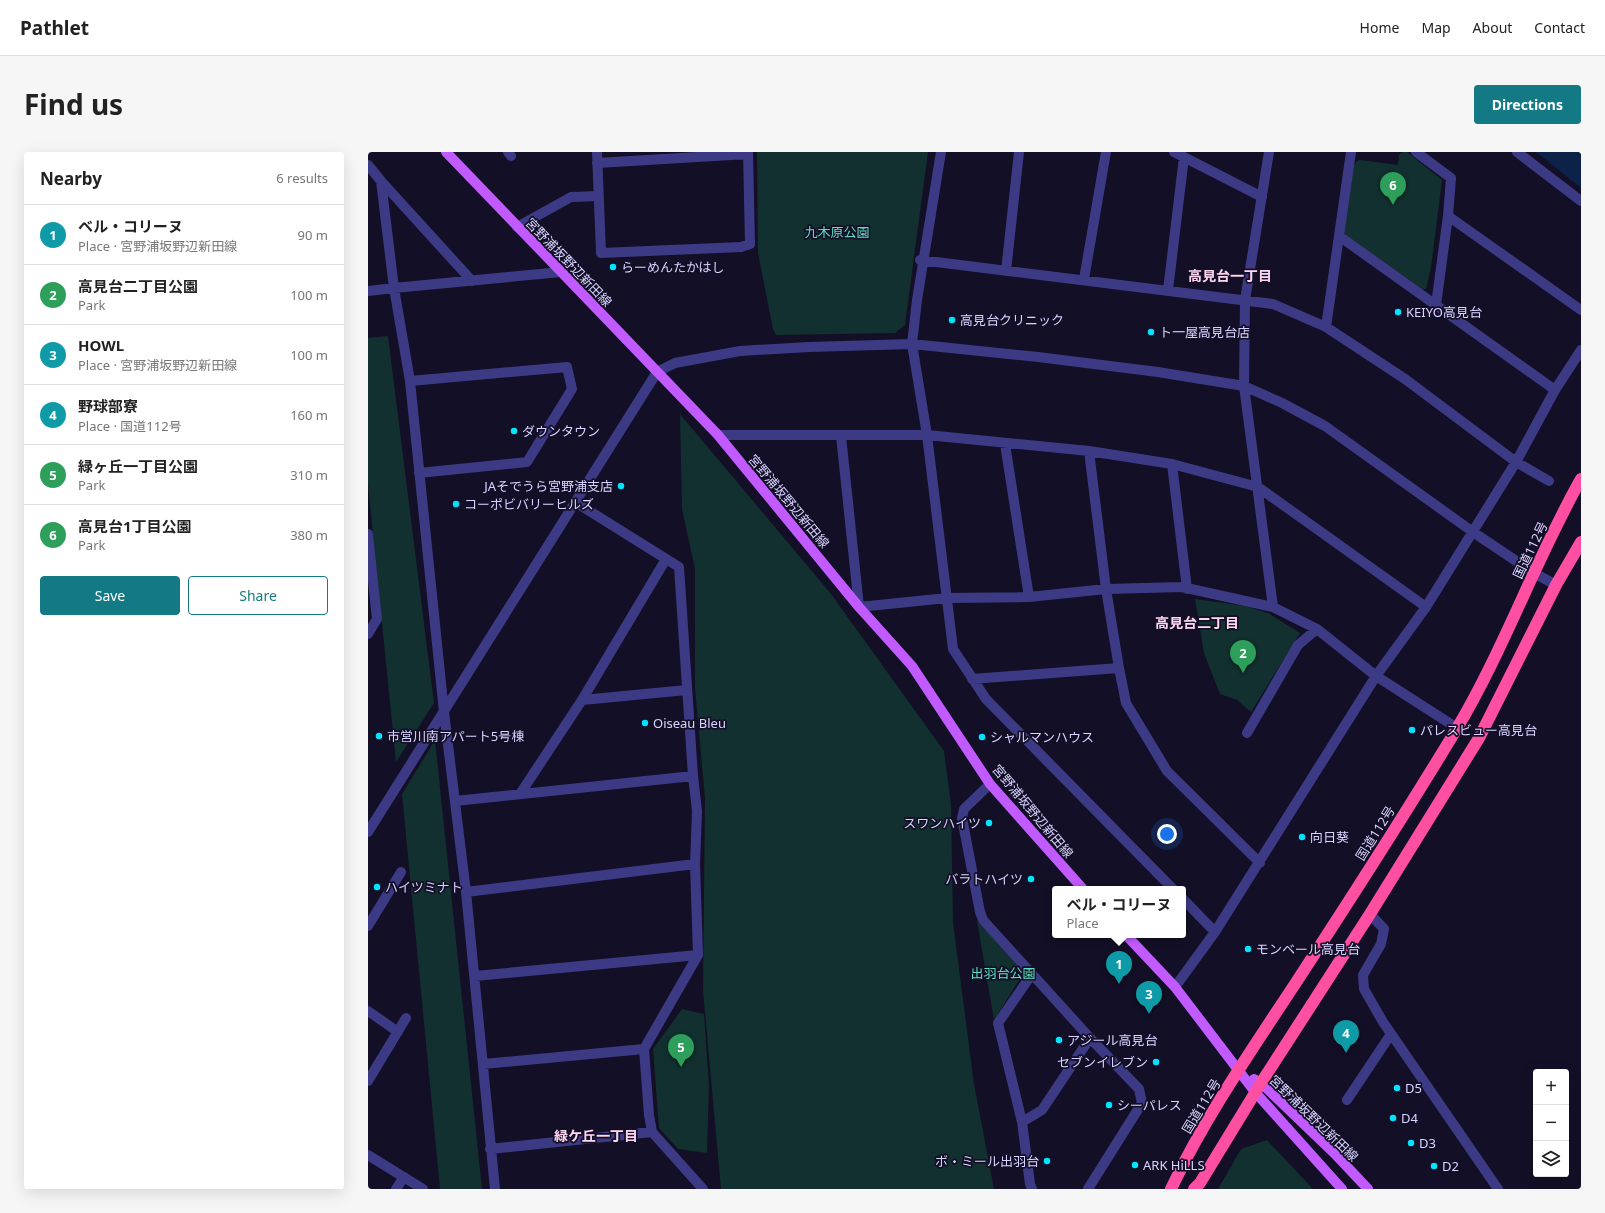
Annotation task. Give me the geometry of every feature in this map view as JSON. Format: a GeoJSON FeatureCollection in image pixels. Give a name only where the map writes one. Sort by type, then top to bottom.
{"type":"FeatureCollection","features":[{"type":"Feature","properties":{"kind":"highway","name":"国道112号"},"geometry":{"type":"LineString","coordinates":[[1171,1189],[1185,1158],[1238,1071],[1348,902],[1457,728],[1581,479]]}},
{"type":"Feature","properties":{"kind":"highway"},"geometry":{"type":"LineString","coordinates":[[1194,1189],[1200,1183],[1258,1087],[1370,914],[1478,738],[1556,585],[1581,542]]}},
{"type":"Feature","properties":{"kind":"main road","name":"宮野浦坂野辺新田線"},"geometry":{"type":"LineString","coordinates":[[446,152],[718,435],[859,606],[912,666],[990,784],[1080,886]]}},
{"type":"Feature","properties":{"kind":"main road","name":"宮野浦坂野辺新田線"},"geometry":{"type":"LineString","coordinates":[[1129,938],[1175,986],[1238,1071],[1336,1155],[1368,1189]]}},
{"type":"Feature","properties":{"kind":"main road","name":"宮野浦坂野辺新田線"},"geometry":{"type":"LineString","coordinates":[[1258,1087],[1342,1189]]}},
{"type":"Feature","properties":{"kind":"street"},"geometry":{"type":"LineString","coordinates":[[597,152],[597,162],[598,196],[601,253],[741,247],[750,244],[748,153],[597,162]]}},
{"type":"Feature","properties":{"kind":"street"},"geometry":{"type":"LineString","coordinates":[[941,152],[932,186],[912,344],[927,435],[953,649],[986,699],[1170,886]]}},
{"type":"Feature","properties":{"kind":"street"},"geometry":{"type":"LineString","coordinates":[[1006,271],[1019,152]]}},
{"type":"Feature","properties":{"kind":"street"},"geometry":{"type":"LineString","coordinates":[[1084,280],[1106,152]]}},
{"type":"Feature","properties":{"kind":"street"},"geometry":{"type":"LineString","coordinates":[[1174,152],[1262,197]]}},
{"type":"Feature","properties":{"kind":"street"},"geometry":{"type":"LineString","coordinates":[[1269,152],[1245,300],[1244,386],[1274,606]]}},
{"type":"Feature","properties":{"kind":"street"},"geometry":{"type":"LineString","coordinates":[[1416,152],[1451,178],[1448,216],[1436,305]]}},
{"type":"Feature","properties":{"kind":"street"},"geometry":{"type":"LineString","coordinates":[[1517,152],[1581,201]]}},
{"type":"Feature","properties":{"kind":"street"},"geometry":{"type":"LineString","coordinates":[[1326,327],[1349,153]]}},
{"type":"Feature","properties":{"kind":"street"},"geometry":{"type":"LineString","coordinates":[[1168,290],[1184,157]]}},
{"type":"Feature","properties":{"kind":"street"},"geometry":{"type":"LineString","coordinates":[[368,166],[472,280]]}},
{"type":"Feature","properties":{"kind":"street"},"geometry":{"type":"LineString","coordinates":[[381,181],[394,288],[410,382],[444,712],[466,892],[495,1189]]}},
{"type":"Feature","properties":{"kind":"street"},"geometry":{"type":"LineString","coordinates":[[517,226],[571,197],[598,196]]}},
{"type":"Feature","properties":{"kind":"street"},"geometry":{"type":"LineString","coordinates":[[1448,216],[1581,310]]}},
{"type":"Feature","properties":{"kind":"street"},"geometry":{"type":"LineString","coordinates":[[1339,236],[1555,390]]}},
{"type":"Feature","properties":{"kind":"street"},"geometry":{"type":"LineString","coordinates":[[922,261],[1273,304],[1326,327],[1405,379],[1516,462],[1549,481]]}},
{"type":"Feature","properties":{"kind":"street"},"geometry":{"type":"LineString","coordinates":[[368,292],[394,288],[561,272]]}},
{"type":"Feature","properties":{"kind":"street"},"geometry":{"type":"LineString","coordinates":[[368,832],[657,372],[675,363],[740,351],[912,344],[1038,357],[1158,372],[1244,386],[1282,403],[1325,426],[1473,532],[1534,573],[1556,585]]}},
{"type":"Feature","properties":{"kind":"street"},"geometry":{"type":"LineString","coordinates":[[1175,986],[1215,932],[1260,863],[1303,790],[1376,676],[1426,607],[1516,462],[1555,390],[1581,350]]}},
{"type":"Feature","properties":{"kind":"street"},"geometry":{"type":"LineString","coordinates":[[410,382],[567,367],[572,389],[527,462],[419,473]]}},
{"type":"Feature","properties":{"kind":"street"},"geometry":{"type":"LineString","coordinates":[[718,435],[927,435],[1005,444],[1089,451],[1172,464],[1258,487],[1426,607]]}},
{"type":"Feature","properties":{"kind":"street"},"geometry":{"type":"LineString","coordinates":[[841,436],[859,606],[947,598],[1029,597],[1106,589],[1187,589],[1274,606],[1317,629],[1376,676],[1457,728]]}},
{"type":"Feature","properties":{"kind":"street"},"geometry":{"type":"LineString","coordinates":[[1005,444],[1029,597]]}},
{"type":"Feature","properties":{"kind":"street"},"geometry":{"type":"LineString","coordinates":[[1089,451],[1106,589],[1126,703],[1167,771],[1260,863]]}},
{"type":"Feature","properties":{"kind":"street"},"geometry":{"type":"LineString","coordinates":[[1172,464],[1187,589]]}},
{"type":"Feature","properties":{"kind":"street"},"geometry":{"type":"LineString","coordinates":[[575,502],[679,567],[693,776],[697,811],[695,864],[698,955],[644,1049],[649,1115],[652,1132],[703,1189]]}},
{"type":"Feature","properties":{"kind":"street"},"geometry":{"type":"LineString","coordinates":[[368,534],[372,600],[377,619],[368,634]]}},
{"type":"Feature","properties":{"kind":"street"},"geometry":{"type":"LineString","coordinates":[[520,794],[582,700],[666,559]]}},
{"type":"Feature","properties":{"kind":"street"},"geometry":{"type":"LineString","coordinates":[[1247,733],[1298,645],[1317,629]]}},
{"type":"Feature","properties":{"kind":"street"},"geometry":{"type":"LineString","coordinates":[[972,679],[1119,668]]}},
{"type":"Feature","properties":{"kind":"street"},"geometry":{"type":"LineString","coordinates":[[582,700],[687,690]]}},
{"type":"Feature","properties":{"kind":"street"},"geometry":{"type":"LineString","coordinates":[[455,801],[693,776]]}},
{"type":"Feature","properties":{"kind":"street"},"geometry":{"type":"LineString","coordinates":[[990,784],[964,810],[962,818],[980,912],[983,920],[1090,1038],[1139,1089],[1142,1103],[1088,1189]]}},
{"type":"Feature","properties":{"kind":"street"},"geometry":{"type":"LineString","coordinates":[[466,892],[695,864]]}},
{"type":"Feature","properties":{"kind":"street"},"geometry":{"type":"LineString","coordinates":[[368,926],[401,872]]}},
{"type":"Feature","properties":{"kind":"street"},"geometry":{"type":"LineString","coordinates":[[1186,902],[1215,932]]}},
{"type":"Feature","properties":{"kind":"street"},"geometry":{"type":"LineString","coordinates":[[1370,914],[1384,929],[1381,944],[1363,975],[1364,989],[1391,1034],[1498,1189]]}},
{"type":"Feature","properties":{"kind":"street"},"geometry":{"type":"LineString","coordinates":[[474,976],[698,955]]}},
{"type":"Feature","properties":{"kind":"street"},"geometry":{"type":"LineString","coordinates":[[1032,974],[998,1023],[1022,1122],[1030,1184],[1032,1189]]}},
{"type":"Feature","properties":{"kind":"street"},"geometry":{"type":"LineString","coordinates":[[368,1011],[398,1032]]}},
{"type":"Feature","properties":{"kind":"street"},"geometry":{"type":"LineString","coordinates":[[368,1081],[406,1018]]}},
{"type":"Feature","properties":{"kind":"street"},"geometry":{"type":"LineString","coordinates":[[1347,1100],[1391,1034]]}},
{"type":"Feature","properties":{"kind":"street"},"geometry":{"type":"LineString","coordinates":[[1022,1122],[1042,1110],[1090,1038]]}},
{"type":"Feature","properties":{"kind":"street"},"geometry":{"type":"LineString","coordinates":[[483,1064],[644,1049]]}},
{"type":"Feature","properties":{"kind":"street"},"geometry":{"type":"LineString","coordinates":[[490,1149],[652,1132]]}},
{"type":"Feature","properties":{"kind":"street"},"geometry":{"type":"LineString","coordinates":[[368,1155],[423,1189]]}},
{"type":"Feature","properties":{"kind":"street"},"geometry":{"type":"LineString","coordinates":[[396,1189],[404,1177]]}},
{"type":"Feature","properties":{"kind":"green space","name":"九木原公園"},"geometry":{"type":"Polygon","coordinates":[[[757,152],[928,152],[905,325],[895,333],[776,335],[773,329],[758,253],[757,152]]]}},
{"type":"Feature","properties":{"kind":"green space"},"geometry":{"type":"Polygon","coordinates":[[[1403,152],[1407,152],[1442,180],[1431,268],[1426,289],[1422,289],[1346,236],[1344,231],[1354,165],[1360,160],[1398,165],[1399,155],[1403,152]]]}},
{"type":"Feature","properties":{"kind":"green space"},"geometry":{"type":"Polygon","coordinates":[[[388,336],[434,703],[396,762],[368,484],[368,338],[388,336]]]}},
{"type":"Feature","properties":{"kind":"green space"},"geometry":{"type":"Polygon","coordinates":[[[680,414],[831,594],[944,751],[951,804],[953,923],[974,1084],[994,1189],[721,1189],[703,990],[705,798],[695,688],[695,569],[682,509],[680,414]]]}},
{"type":"Feature","properties":{"kind":"green space"},"geometry":{"type":"Polygon","coordinates":[[[1195,599],[1245,606],[1268,613],[1300,633],[1251,712],[1237,700],[1220,694],[1204,653],[1195,599]]]}},
{"type":"Feature","properties":{"kind":"green space"},"geometry":{"type":"Polygon","coordinates":[[[435,740],[482,1189],[440,1189],[402,794],[435,740]]]}},
{"type":"Feature","properties":{"kind":"green space","name":"出羽台公園"},"geometry":{"type":"Polygon","coordinates":[[[977,921],[1019,966],[1021,977],[994,1020],[977,921]]]}},
{"type":"Feature","properties":{"kind":"green space"},"geometry":{"type":"Polygon","coordinates":[[[682,1009],[704,1014],[709,1085],[707,1153],[678,1149],[659,1128],[653,1049],[682,1009]]]}},
{"type":"Feature","properties":{"kind":"green space"},"geometry":{"type":"Polygon","coordinates":[[[1267,1140],[1313,1189],[1218,1189],[1241,1149],[1267,1140]]]}},
{"type":"Feature","properties":{"kind":"water"},"geometry":{"type":"Polygon","coordinates":[[[1536,152],[1581,152],[1581,188],[1536,152]]]}},
{"type":"Feature","properties":{"kind":"place","name":"高見台1丁目公園"},"geometry":{"type":"Point","coordinates":[1393,205]}},
{"type":"Feature","properties":{"kind":"place","name":"らーめんたかはし"},"geometry":{"type":"Point","coordinates":[613,267]}},
{"type":"Feature","properties":{"kind":"place","name":"KEIYO高見台"},"geometry":{"type":"Point","coordinates":[1398,312]}},
{"type":"Feature","properties":{"kind":"place","name":"高見台クリニック"},"geometry":{"type":"Point","coordinates":[952,320]}},
{"type":"Feature","properties":{"kind":"place","name":"ト一屋高見台店"},"geometry":{"type":"Point","coordinates":[1151,332]}},
{"type":"Feature","properties":{"kind":"place","name":"ダウンタウン"},"geometry":{"type":"Point","coordinates":[514,431]}},
{"type":"Feature","properties":{"kind":"place","name":"JAそでうら宮野浦支店"},"geometry":{"type":"Point","coordinates":[621,486]}},
{"type":"Feature","properties":{"kind":"place","name":"コーポビバリーヒルズ"},"geometry":{"type":"Point","coordinates":[456,504]}},
{"type":"Feature","properties":{"kind":"place","name":"高見台二丁目公園"},"geometry":{"type":"Point","coordinates":[1243,673]}},
{"type":"Feature","properties":{"kind":"place","name":"Oiseau Bleu"},"geometry":{"type":"Point","coordinates":[645,723]}},
{"type":"Feature","properties":{"kind":"place","name":"パレスビュー高見台"},"geometry":{"type":"Point","coordinates":[1412,730]}},
{"type":"Feature","properties":{"kind":"place","name":"市営川南アパート5号棟"},"geometry":{"type":"Point","coordinates":[379,736]}},
{"type":"Feature","properties":{"kind":"place","name":"シャルマンハウス"},"geometry":{"type":"Point","coordinates":[982,737]}},
{"type":"Feature","properties":{"kind":"place","name":"スワンハイツ"},"geometry":{"type":"Point","coordinates":[989,823]}},
{"type":"Feature","properties":{"kind":"place","name":"向日葵"},"geometry":{"type":"Point","coordinates":[1302,837]}},
{"type":"Feature","properties":{"kind":"place","name":"バラトハイツ"},"geometry":{"type":"Point","coordinates":[1031,879]}},
{"type":"Feature","properties":{"kind":"place","name":"ハイツミナト"},"geometry":{"type":"Point","coordinates":[377,887]}},
{"type":"Feature","properties":{"kind":"place","name":"モンベール高見台"},"geometry":{"type":"Point","coordinates":[1248,949]}},
{"type":"Feature","properties":{"kind":"place","name":"ベル・コリーヌ"},"geometry":{"type":"Point","coordinates":[1119,984]}},
{"type":"Feature","properties":{"kind":"place","name":"HOWL"},"geometry":{"type":"Point","coordinates":[1149,1014]}},
{"type":"Feature","properties":{"kind":"place","name":"アジール高見台"},"geometry":{"type":"Point","coordinates":[1059,1040]}},
{"type":"Feature","properties":{"kind":"place","name":"野球部寮"},"geometry":{"type":"Point","coordinates":[1346,1053]}},
{"type":"Feature","properties":{"kind":"place","name":"セブンイレブン"},"geometry":{"type":"Point","coordinates":[1156,1062]}},
{"type":"Feature","properties":{"kind":"place","name":"緑ヶ丘一丁目公園"},"geometry":{"type":"Point","coordinates":[681,1067]}},
{"type":"Feature","properties":{"kind":"place","name":"D5"},"geometry":{"type":"Point","coordinates":[1397,1088]}},
{"type":"Feature","properties":{"kind":"place","name":"シーパレス"},"geometry":{"type":"Point","coordinates":[1109,1105]}},
{"type":"Feature","properties":{"kind":"place","name":"D4"},"geometry":{"type":"Point","coordinates":[1393,1118]}},
{"type":"Feature","properties":{"kind":"place","name":"D3"},"geometry":{"type":"Point","coordinates":[1411,1143]}},
{"type":"Feature","properties":{"kind":"place","name":"ボ・ミール出羽台"},"geometry":{"type":"Point","coordinates":[1047,1161]}},
{"type":"Feature","properties":{"kind":"place","name":"ARK HiLLS"},"geometry":{"type":"Point","coordinates":[1135,1165]}},
{"type":"Feature","properties":{"kind":"place","name":"D2"},"geometry":{"type":"Point","coordinates":[1434,1166]}},
{"type":"Feature","properties":{"kind":"district","name":"高見台一丁目"},"geometry":{"type":"Point","coordinates":[1230,276]}},
{"type":"Feature","properties":{"kind":"district","name":"高見台二丁目"},"geometry":{"type":"Point","coordinates":[1197,623]}},
{"type":"Feature","properties":{"kind":"district","name":"緑ケ丘一丁目"},"geometry":{"type":"Point","coordinates":[596,1136]}}]}
